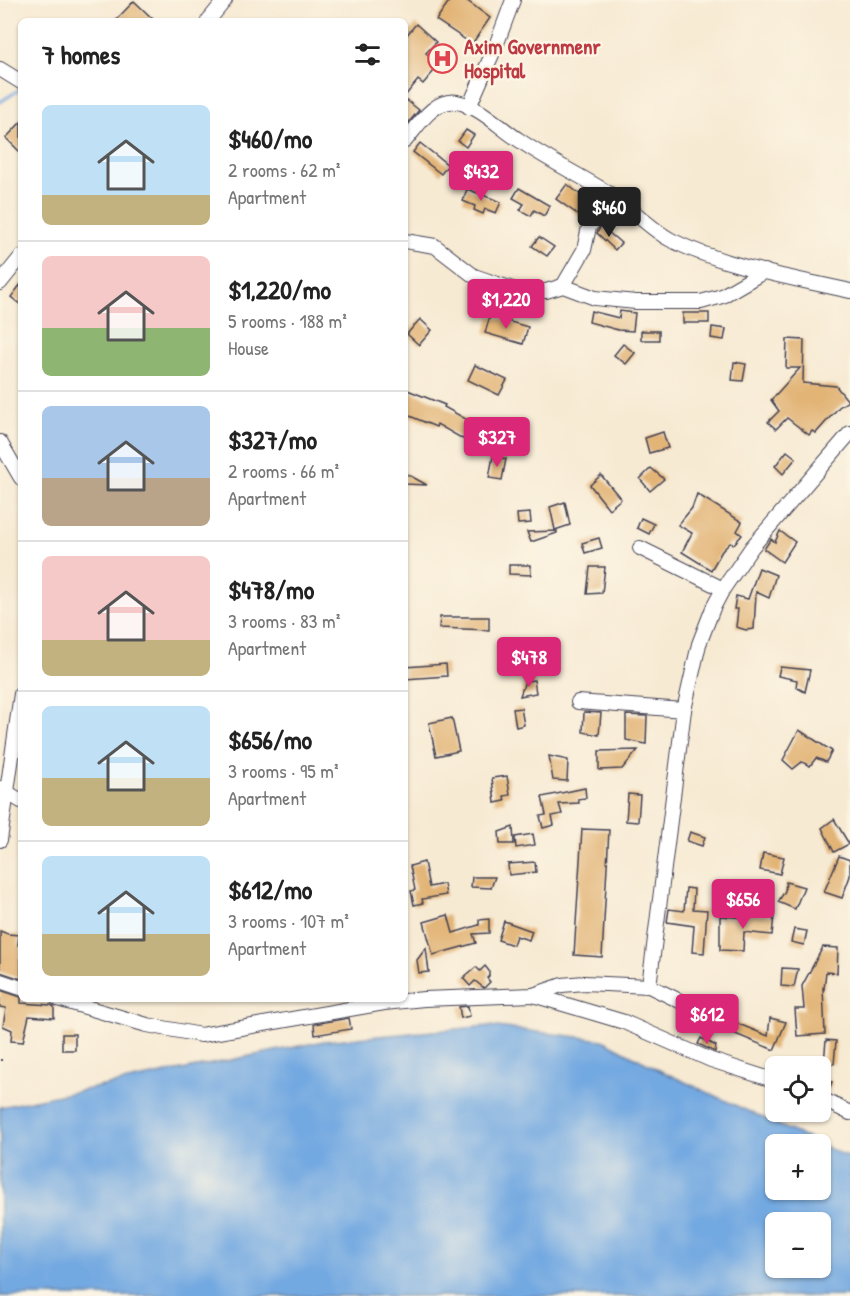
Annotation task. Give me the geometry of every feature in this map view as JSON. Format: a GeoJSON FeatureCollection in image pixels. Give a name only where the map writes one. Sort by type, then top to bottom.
{"type":"FeatureCollection","features":[{"type":"Feature","properties":{"kind":"street"},"geometry":{"type":"LineString","coordinates":[[210,18],[225,0]]}},
{"type":"Feature","properties":{"kind":"street"},"geometry":{"type":"LineString","coordinates":[[469,107],[513,0]]}},
{"type":"Feature","properties":{"kind":"street"},"geometry":{"type":"LineString","coordinates":[[0,69],[18,80]]}},
{"type":"Feature","properties":{"kind":"street"},"geometry":{"type":"LineString","coordinates":[[408,137],[436,107],[450,102],[469,107],[519,141],[615,197],[672,240],[707,255],[850,291]]}},
{"type":"Feature","properties":{"kind":"street"},"geometry":{"type":"LineString","coordinates":[[563,286],[584,250],[589,228],[615,197]]}},
{"type":"Feature","properties":{"kind":"street"},"geometry":{"type":"LineString","coordinates":[[408,242],[435,246],[474,276],[518,291],[546,291],[563,286],[595,298],[643,303],[693,303],[722,296],[765,271]]}},
{"type":"Feature","properties":{"kind":"street"},"geometry":{"type":"LineString","coordinates":[[0,283],[18,261]]}},
{"type":"Feature","properties":{"kind":"street"},"geometry":{"type":"LineString","coordinates":[[649,986],[684,710],[699,645],[723,589],[752,547],[850,433]]}},
{"type":"Feature","properties":{"kind":"street"},"geometry":{"type":"LineString","coordinates":[[0,447],[18,474]]}},
{"type":"Feature","properties":{"kind":"street"},"geometry":{"type":"LineString","coordinates":[[639,548],[723,589]]}},
{"type":"Feature","properties":{"kind":"street"},"geometry":{"type":"LineString","coordinates":[[578,702],[684,710]]}},
{"type":"Feature","properties":{"kind":"street"},"geometry":{"type":"LineString","coordinates":[[0,840],[3,790],[18,724]]}},
{"type":"Feature","properties":{"kind":"street"},"geometry":{"type":"LineString","coordinates":[[3,790],[18,799]]}},
{"type":"Feature","properties":{"kind":"street"},"geometry":{"type":"LineString","coordinates":[[0,981],[18,987]]}},
{"type":"Feature","properties":{"kind":"street"},"geometry":{"type":"LineString","coordinates":[[408,1001],[533,995],[562,985],[584,983],[649,986],[684,1003]]}},
{"type":"Feature","properties":{"kind":"street"},"geometry":{"type":"LineString","coordinates":[[533,995],[624,1022],[711,1060],[765,1078]]}},
{"type":"Feature","properties":{"kind":"street"},"geometry":{"type":"LineString","coordinates":[[79,1002],[106,1006],[174,1031],[201,1035],[321,1013],[402,1002]]}},
{"type":"Feature","properties":{"kind":"street"},"geometry":{"type":"LineString","coordinates":[[315,1002],[321,1013]]}},
{"type":"Feature","properties":{"kind":"street"},"geometry":{"type":"LineString","coordinates":[[831,1104],[850,1113]]}},
{"type":"Feature","properties":{"kind":"water"},"geometry":{"type":"Polygon","coordinates":[[[489,1026],[603,1040],[659,1070],[765,1119],[765,1122],[772,1122],[798,1134],[765,1134],[765,1200],[831,1200],[831,1149],[850,1158],[850,1296],[0,1296],[0,1107],[324,1041],[489,1026]]]}},
{"type":"Feature","properties":{"kind":"building"},"geometry":{"type":"Polygon","coordinates":[[[450,0],[466,0],[490,18],[472,44],[436,20],[450,0]]]}},
{"type":"Feature","properties":{"kind":"building"},"geometry":{"type":"Polygon","coordinates":[[[134,1],[152,18],[118,18],[134,1]]]}},
{"type":"Feature","properties":{"kind":"building"},"geometry":{"type":"Polygon","coordinates":[[[416,24],[436,42],[426,53],[439,65],[423,84],[418,80],[408,92],[408,33],[416,24]]]}},
{"type":"Feature","properties":{"kind":"building"},"geometry":{"type":"Polygon","coordinates":[[[408,101],[419,110],[408,123],[408,101]]]}},
{"type":"Feature","properties":{"kind":"building"},"geometry":{"type":"Polygon","coordinates":[[[18,125],[18,150],[6,138],[18,125]]]}},
{"type":"Feature","properties":{"kind":"building"},"geometry":{"type":"Polygon","coordinates":[[[466,130],[474,135],[466,147],[458,141],[466,130]]]}},
{"type":"Feature","properties":{"kind":"building"},"geometry":{"type":"Polygon","coordinates":[[[420,143],[448,165],[441,174],[413,152],[420,143]]]}},
{"type":"Feature","properties":{"kind":"building"},"geometry":{"type":"Polygon","coordinates":[[[567,184],[593,205],[583,218],[556,199],[567,184]]]}},
{"type":"Feature","properties":{"kind":"building"},"geometry":{"type":"Polygon","coordinates":[[[519,188],[550,206],[544,216],[534,210],[531,216],[520,210],[524,204],[513,198],[519,188]]]}},
{"type":"Feature","properties":{"kind":"building"},"geometry":{"type":"Polygon","coordinates":[[[467,189],[501,202],[496,213],[485,209],[483,214],[474,210],[475,206],[463,201],[467,189]]]}},
{"type":"Feature","properties":{"kind":"building"},"geometry":{"type":"Polygon","coordinates":[[[601,226],[621,243],[615,250],[597,233],[601,226]]]}},
{"type":"Feature","properties":{"kind":"building"},"geometry":{"type":"Polygon","coordinates":[[[539,237],[554,247],[547,256],[532,246],[539,237]]]}},
{"type":"Feature","properties":{"kind":"building"},"geometry":{"type":"Polygon","coordinates":[[[18,288],[18,303],[11,297],[18,288]]]}},
{"type":"Feature","properties":{"kind":"building"},"geometry":{"type":"Polygon","coordinates":[[[591,311],[619,318],[620,311],[635,313],[633,331],[618,330],[589,322],[591,311]]]}},
{"type":"Feature","properties":{"kind":"building"},"geometry":{"type":"Polygon","coordinates":[[[683,313],[709,313],[709,323],[683,323],[683,313]]]}},
{"type":"Feature","properties":{"kind":"building"},"geometry":{"type":"Polygon","coordinates":[[[490,316],[528,327],[523,344],[485,333],[490,316]]]}},
{"type":"Feature","properties":{"kind":"building"},"geometry":{"type":"Polygon","coordinates":[[[420,319],[432,330],[419,345],[408,333],[420,319]]]}},
{"type":"Feature","properties":{"kind":"building"},"geometry":{"type":"Polygon","coordinates":[[[712,327],[726,329],[724,340],[711,338],[712,327]]]}},
{"type":"Feature","properties":{"kind":"building"},"geometry":{"type":"Polygon","coordinates":[[[641,331],[659,331],[659,340],[641,340],[641,331]]]}},
{"type":"Feature","properties":{"kind":"building"},"geometry":{"type":"Polygon","coordinates":[[[787,339],[804,340],[803,383],[836,386],[848,401],[839,407],[816,433],[812,431],[809,435],[787,418],[776,429],[768,422],[779,411],[771,400],[800,368],[786,368],[787,339]]]}},
{"type":"Feature","properties":{"kind":"building"},"geometry":{"type":"Polygon","coordinates":[[[623,344],[635,353],[626,364],[614,355],[623,344]]]}},
{"type":"Feature","properties":{"kind":"building"},"geometry":{"type":"Polygon","coordinates":[[[734,362],[746,364],[743,381],[732,380],[734,362]]]}},
{"type":"Feature","properties":{"kind":"building"},"geometry":{"type":"Polygon","coordinates":[[[475,365],[507,380],[499,395],[468,380],[475,365]]]}},
{"type":"Feature","properties":{"kind":"building"},"geometry":{"type":"Polygon","coordinates":[[[408,390],[445,405],[444,407],[484,429],[475,446],[437,424],[436,427],[408,415],[408,390]]]}},
{"type":"Feature","properties":{"kind":"building"},"geometry":{"type":"Polygon","coordinates":[[[663,432],[668,448],[649,453],[645,438],[663,432]]]}},
{"type":"Feature","properties":{"kind":"building"},"geometry":{"type":"Polygon","coordinates":[[[787,451],[796,458],[783,474],[775,466],[787,451]]]}},
{"type":"Feature","properties":{"kind":"building"},"geometry":{"type":"Polygon","coordinates":[[[493,456],[506,459],[502,480],[489,478],[493,456]]]}},
{"type":"Feature","properties":{"kind":"building"},"geometry":{"type":"Polygon","coordinates":[[[651,468],[664,479],[650,491],[640,479],[651,468]]]}},
{"type":"Feature","properties":{"kind":"building"},"geometry":{"type":"Polygon","coordinates":[[[408,475],[427,485],[408,484],[408,475]]]}},
{"type":"Feature","properties":{"kind":"building"},"geometry":{"type":"Polygon","coordinates":[[[601,475],[621,499],[609,509],[590,485],[601,475]]]}},
{"type":"Feature","properties":{"kind":"building"},"geometry":{"type":"Polygon","coordinates":[[[697,494],[742,522],[737,531],[742,535],[734,544],[730,543],[722,551],[711,570],[682,552],[692,533],[678,525],[692,508],[697,494]]]}},
{"type":"Feature","properties":{"kind":"building"},"geometry":{"type":"Polygon","coordinates":[[[565,502],[570,525],[555,530],[550,507],[565,502]]]}},
{"type":"Feature","properties":{"kind":"building"},"geometry":{"type":"Polygon","coordinates":[[[530,513],[531,523],[518,524],[517,514],[530,513]]]}},
{"type":"Feature","properties":{"kind":"building"},"geometry":{"type":"Polygon","coordinates":[[[641,518],[654,524],[649,534],[637,528],[641,518]]]}},
{"type":"Feature","properties":{"kind":"building"},"geometry":{"type":"Polygon","coordinates":[[[557,531],[557,533],[531,542],[527,532],[557,531]]]}},
{"type":"Feature","properties":{"kind":"building"},"geometry":{"type":"Polygon","coordinates":[[[780,531],[795,542],[782,562],[764,549],[771,539],[775,542],[780,531]]]}},
{"type":"Feature","properties":{"kind":"building"},"geometry":{"type":"Polygon","coordinates":[[[599,538],[602,548],[585,553],[582,543],[599,538]]]}},
{"type":"Feature","properties":{"kind":"building"},"geometry":{"type":"Polygon","coordinates":[[[509,565],[530,565],[531,575],[509,574],[509,565]]]}},
{"type":"Feature","properties":{"kind":"building"},"geometry":{"type":"Polygon","coordinates":[[[590,567],[605,567],[602,593],[587,594],[590,567]]]}},
{"type":"Feature","properties":{"kind":"building"},"geometry":{"type":"Polygon","coordinates":[[[759,568],[776,575],[769,598],[756,592],[754,629],[746,630],[736,627],[738,609],[734,609],[736,596],[748,599],[759,568]]]}},
{"type":"Feature","properties":{"kind":"building"},"geometry":{"type":"Polygon","coordinates":[[[440,617],[489,617],[489,630],[439,628],[440,617]]]}},
{"type":"Feature","properties":{"kind":"building"},"geometry":{"type":"Polygon","coordinates":[[[446,664],[447,676],[408,679],[408,667],[446,664]]]}},
{"type":"Feature","properties":{"kind":"building"},"geometry":{"type":"Polygon","coordinates":[[[780,667],[810,670],[805,692],[796,687],[797,680],[778,676],[780,667]]]}},
{"type":"Feature","properties":{"kind":"building"},"geometry":{"type":"Polygon","coordinates":[[[534,680],[536,693],[520,696],[525,681],[534,680]]]}},
{"type":"Feature","properties":{"kind":"building"},"geometry":{"type":"Polygon","coordinates":[[[521,708],[524,725],[516,727],[513,709],[521,708]]]}},
{"type":"Feature","properties":{"kind":"building"},"geometry":{"type":"Polygon","coordinates":[[[584,712],[601,713],[599,735],[583,732],[584,712]]]}},
{"type":"Feature","properties":{"kind":"building"},"geometry":{"type":"Polygon","coordinates":[[[626,715],[647,716],[646,744],[626,740],[626,715]]]}},
{"type":"Feature","properties":{"kind":"building"},"geometry":{"type":"Polygon","coordinates":[[[452,718],[459,751],[436,756],[429,723],[452,718]]]}},
{"type":"Feature","properties":{"kind":"building"},"geometry":{"type":"Polygon","coordinates":[[[799,730],[832,751],[826,762],[816,758],[810,766],[802,762],[793,769],[783,760],[799,730]]]}},
{"type":"Feature","properties":{"kind":"building"},"geometry":{"type":"Polygon","coordinates":[[[638,750],[622,769],[599,770],[599,751],[638,750]]]}},
{"type":"Feature","properties":{"kind":"building"},"geometry":{"type":"Polygon","coordinates":[[[549,756],[568,760],[567,781],[553,780],[549,756]]]}},
{"type":"Feature","properties":{"kind":"building"},"geometry":{"type":"Polygon","coordinates":[[[507,776],[510,795],[504,796],[505,801],[495,803],[492,778],[507,776]]]}},
{"type":"Feature","properties":{"kind":"building"},"geometry":{"type":"Polygon","coordinates":[[[585,788],[586,798],[578,799],[579,803],[559,804],[562,814],[552,816],[554,825],[543,828],[540,816],[546,815],[542,797],[585,788]]]}},
{"type":"Feature","properties":{"kind":"building"},"geometry":{"type":"Polygon","coordinates":[[[628,794],[640,795],[638,822],[626,821],[628,794]]]}},
{"type":"Feature","properties":{"kind":"building"},"geometry":{"type":"Polygon","coordinates":[[[834,819],[849,844],[834,852],[822,828],[834,819]]]}},
{"type":"Feature","properties":{"kind":"building"},"geometry":{"type":"Polygon","coordinates":[[[513,827],[514,844],[500,844],[499,832],[513,827]]]}},
{"type":"Feature","properties":{"kind":"building"},"geometry":{"type":"Polygon","coordinates":[[[582,829],[609,830],[602,957],[574,955],[582,829]]]}},
{"type":"Feature","properties":{"kind":"building"},"geometry":{"type":"Polygon","coordinates":[[[690,832],[705,837],[702,846],[687,841],[690,832]]]}},
{"type":"Feature","properties":{"kind":"building"},"geometry":{"type":"Polygon","coordinates":[[[533,834],[535,845],[516,848],[515,837],[533,834]]]}},
{"type":"Feature","properties":{"kind":"building"},"geometry":{"type":"Polygon","coordinates":[[[763,853],[784,857],[780,874],[760,870],[763,853]]]}},
{"type":"Feature","properties":{"kind":"building"},"geometry":{"type":"Polygon","coordinates":[[[839,856],[850,860],[850,876],[842,898],[824,892],[839,856]]]}},
{"type":"Feature","properties":{"kind":"building"},"geometry":{"type":"Polygon","coordinates":[[[424,862],[429,887],[444,884],[446,895],[422,899],[423,903],[414,905],[411,891],[415,890],[410,866],[424,862]]]}},
{"type":"Feature","properties":{"kind":"building"},"geometry":{"type":"Polygon","coordinates":[[[535,862],[536,872],[509,875],[508,864],[535,862]]]}},
{"type":"Feature","properties":{"kind":"building"},"geometry":{"type":"Polygon","coordinates":[[[472,877],[495,877],[491,888],[471,887],[472,877]]]}},
{"type":"Feature","properties":{"kind":"building"},"geometry":{"type":"Polygon","coordinates":[[[786,882],[804,887],[795,909],[778,902],[785,891],[786,882]]]}},
{"type":"Feature","properties":{"kind":"building"},"geometry":{"type":"Polygon","coordinates":[[[686,888],[694,889],[693,909],[707,910],[704,953],[692,952],[694,926],[667,922],[669,909],[684,911],[686,888]]]}},
{"type":"Feature","properties":{"kind":"building"},"geometry":{"type":"Polygon","coordinates":[[[745,914],[774,916],[772,935],[744,932],[743,951],[720,950],[720,916],[746,918],[745,914]]]}},
{"type":"Feature","properties":{"kind":"building"},"geometry":{"type":"Polygon","coordinates":[[[448,915],[453,933],[479,925],[479,920],[489,919],[489,933],[473,934],[476,943],[433,955],[424,922],[448,915]]]}},
{"type":"Feature","properties":{"kind":"building"},"geometry":{"type":"Polygon","coordinates":[[[504,921],[532,931],[529,940],[516,936],[513,945],[498,940],[504,921]]]}},
{"type":"Feature","properties":{"kind":"building"},"geometry":{"type":"Polygon","coordinates":[[[794,929],[807,931],[804,945],[791,942],[794,929]]]}},
{"type":"Feature","properties":{"kind":"building"},"geometry":{"type":"Polygon","coordinates":[[[0,931],[18,935],[18,978],[0,972],[0,931]]]}},
{"type":"Feature","properties":{"kind":"building"},"geometry":{"type":"Polygon","coordinates":[[[823,947],[838,948],[837,973],[826,972],[823,988],[825,1034],[797,1036],[795,1009],[804,1009],[802,986],[823,947]]]}},
{"type":"Feature","properties":{"kind":"building"},"geometry":{"type":"Polygon","coordinates":[[[426,948],[429,972],[419,973],[417,960],[426,948]]]}},
{"type":"Feature","properties":{"kind":"building"},"geometry":{"type":"Polygon","coordinates":[[[485,966],[489,971],[487,978],[490,982],[484,988],[475,981],[470,986],[463,978],[476,967],[480,971],[485,966]]]}},
{"type":"Feature","properties":{"kind":"building"},"geometry":{"type":"Polygon","coordinates":[[[782,968],[798,969],[794,987],[781,986],[782,968]]]}},
{"type":"Feature","properties":{"kind":"building"},"geometry":{"type":"Polygon","coordinates":[[[0,990],[18,996],[18,1002],[21,1003],[51,1005],[54,1007],[54,1018],[29,1016],[23,1042],[11,1041],[12,1030],[3,1026],[6,1008],[0,1007],[0,990]]]}},
{"type":"Feature","properties":{"kind":"building"},"geometry":{"type":"Polygon","coordinates":[[[468,1006],[470,1016],[461,1018],[459,1007],[468,1006]]]}},
{"type":"Feature","properties":{"kind":"building"},"geometry":{"type":"Polygon","coordinates":[[[349,1018],[351,1029],[315,1035],[314,1024],[349,1018]]]}},
{"type":"Feature","properties":{"kind":"building"},"geometry":{"type":"Polygon","coordinates":[[[724,1018],[768,1036],[770,1018],[786,1022],[774,1050],[721,1028],[724,1018]]]}},
{"type":"Feature","properties":{"kind":"building"},"geometry":{"type":"Polygon","coordinates":[[[62,1034],[75,1034],[75,1050],[62,1050],[62,1034]]]}},
{"type":"Feature","properties":{"kind":"building"},"geometry":{"type":"Polygon","coordinates":[[[701,1038],[716,1046],[715,1052],[698,1044],[701,1038]]]}},
{"type":"Feature","properties":{"kind":"building"},"geometry":{"type":"Polygon","coordinates":[[[826,1040],[836,1041],[834,1064],[831,1064],[831,1056],[825,1056],[826,1040]]]}},
{"type":"Feature","properties":{"kind":"waterway"},"geometry":{"type":"LineString","coordinates":[[0,102],[18,91]]}},
{"type":"Feature","properties":{"kind":"place","name":"Axim Governmenr Hospital"},"geometry":{"type":"Point","coordinates":[443,58]}}]}
